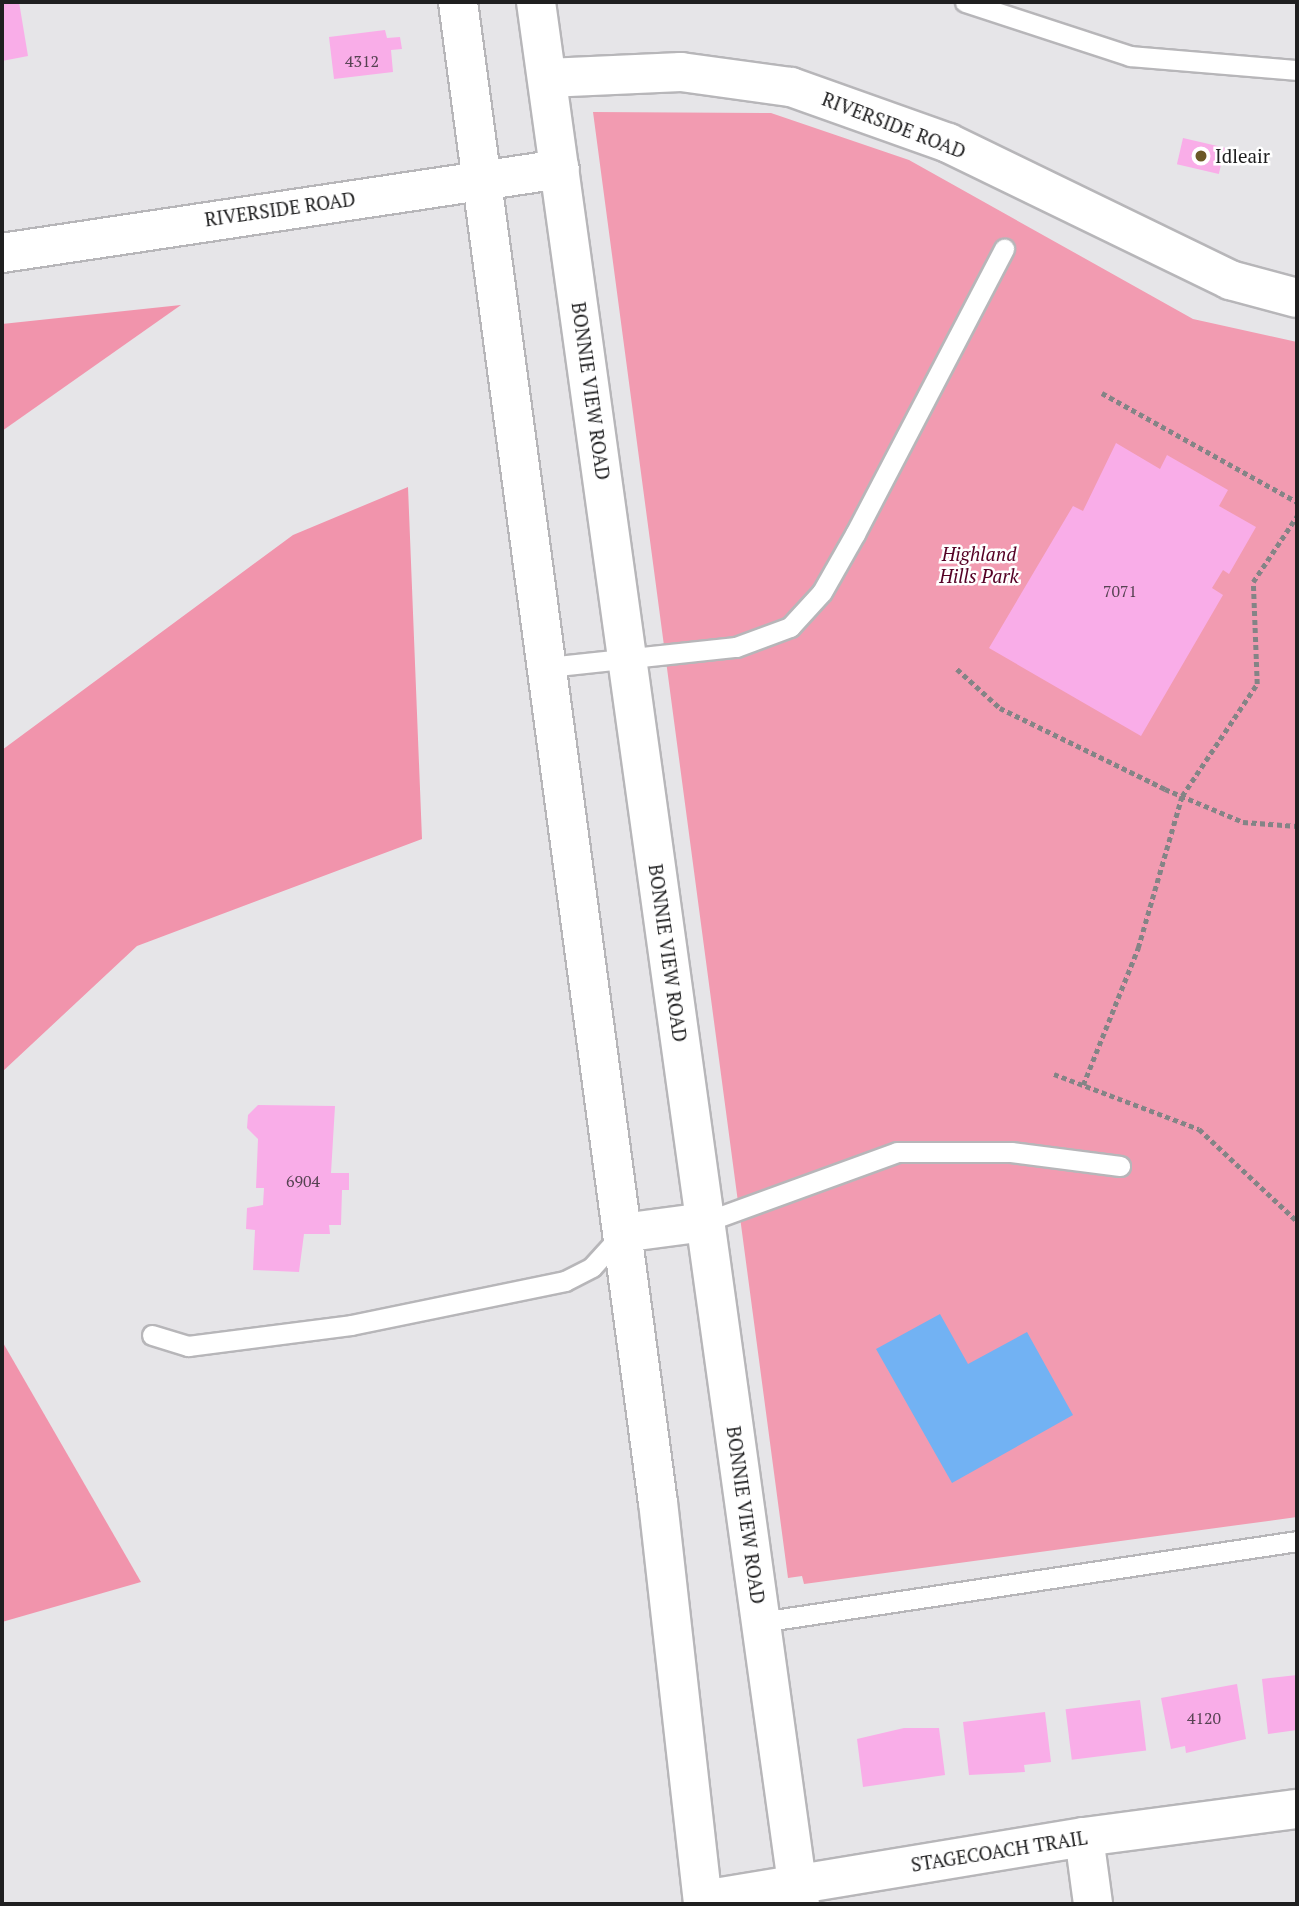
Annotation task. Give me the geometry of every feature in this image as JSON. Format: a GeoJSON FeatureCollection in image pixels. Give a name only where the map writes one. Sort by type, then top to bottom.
{"type":"FeatureCollection","features":[{"type":"Feature","properties":{"kind":"main road"},"geometry":{"type":"LineString","coordinates":[[457,2],[485,181],[622,1233],[703,1902]]}},
{"type":"Feature","properties":{"kind":"main road","name":"BONNIE VIEW ROAD"},"geometry":{"type":"LineString","coordinates":[[536,2],[799,1895]]}},
{"type":"Feature","properties":{"kind":"main road","name":"RIVERSIDE ROAD"},"geometry":{"type":"LineString","coordinates":[[547,78],[681,72],[790,87],[948,143],[1230,280],[1297,298]]}},
{"type":"Feature","properties":{"kind":"main road","name":"RIVERSIDE ROAD"},"geometry":{"type":"LineString","coordinates":[[2,253],[560,169]]}},
{"type":"Feature","properties":{"kind":"main road"},"geometry":{"type":"LineString","coordinates":[[622,1233],[705,1222]]}},
{"type":"Feature","properties":{"kind":"main road","name":"STAGECOACH TRAIL"},"geometry":{"type":"LineString","coordinates":[[703,1902],[799,1895],[1084,1837],[1297,1809]]}},
{"type":"Feature","properties":{"kind":"main road"},"geometry":{"type":"LineString","coordinates":[[1084,1837],[1093,1904]]}},
{"type":"Feature","properties":{"kind":"lane"},"geometry":{"type":"LineString","coordinates":[[965,2],[1130,57],[1297,70]]}},
{"type":"Feature","properties":{"kind":"lane"},"geometry":{"type":"LineString","coordinates":[[548,667],[736,647],[790,627],[822,592],[855,534],[1004,249]]}},
{"type":"Feature","properties":{"kind":"lane"},"geometry":{"type":"LineString","coordinates":[[705,1222],[897,1152],[1011,1152],[1119,1166]]}},
{"type":"Feature","properties":{"kind":"lane"},"geometry":{"type":"LineString","coordinates":[[152,1335],[188,1346],[351,1325],[565,1281],[593,1267],[622,1233]]}},
{"type":"Feature","properties":{"kind":"lane"},"geometry":{"type":"LineString","coordinates":[[761,1622],[1297,1541]]}},
{"type":"Feature","properties":{"kind":"path"},"geometry":{"type":"LineString","coordinates":[[1102,393],[1297,502]]}},
{"type":"Feature","properties":{"kind":"path"},"geometry":{"type":"LineString","coordinates":[[1083,1085],[1139,948],[1182,796],[1257,684],[1253,582],[1297,516]]}},
{"type":"Feature","properties":{"kind":"path"},"geometry":{"type":"LineString","coordinates":[[957,669],[1000,708],[1182,796],[1244,822],[1297,826]]}},
{"type":"Feature","properties":{"kind":"path"},"geometry":{"type":"LineString","coordinates":[[1054,1074],[1199,1129],[1297,1222]]}},
{"type":"Feature","properties":{"kind":"green space","name":"Highland Hills Park"},"geometry":{"type":"Polygon","coordinates":[[[593,112],[771,113],[909,160],[1193,319],[1297,342],[1297,1517],[804,1584],[802,1576],[788,1578],[593,112]]]}},
{"type":"Feature","properties":{"kind":"shaded area"},"geometry":{"type":"Polygon","coordinates":[[[181,305],[2,431],[2,324],[181,305]]]}},
{"type":"Feature","properties":{"kind":"shaded area"},"geometry":{"type":"Polygon","coordinates":[[[408,487],[422,839],[137,946],[2,1072],[2,750],[293,535],[408,487]]]}},
{"type":"Feature","properties":{"kind":"shaded area"},"geometry":{"type":"Polygon","coordinates":[[[2,1341],[141,1582],[2,1622],[2,1341]]]}},
{"type":"Feature","properties":{"kind":"water"},"geometry":{"type":"Polygon","coordinates":[[[940,1314],[968,1364],[1027,1332],[1073,1415],[952,1483],[876,1349],[940,1314]]]}},
{"type":"Feature","properties":{"kind":"building"},"geometry":{"type":"Polygon","coordinates":[[[2,2],[19,2],[28,56],[2,61],[2,2]]]}},
{"type":"Feature","properties":{"kind":"building"},"geometry":{"type":"Polygon","coordinates":[[[385,30],[387,38],[400,37],[402,49],[391,50],[393,72],[334,79],[329,37],[385,30]]]}},
{"type":"Feature","properties":{"kind":"building","name":"Idleair"},"geometry":{"type":"Polygon","coordinates":[[[1183,138],[1225,148],[1219,174],[1177,164],[1183,138]]]}},
{"type":"Feature","properties":{"kind":"building"},"geometry":{"type":"Polygon","coordinates":[[[1116,443],[1160,469],[1167,455],[1228,490],[1219,506],[1256,527],[1229,574],[1223,570],[1212,588],[1223,595],[1141,736],[989,648],[1073,506],[1083,511],[1116,443]]]}},
{"type":"Feature","properties":{"kind":"building"},"geometry":{"type":"Polygon","coordinates":[[[258,1105],[335,1106],[331,1173],[349,1173],[349,1190],[342,1190],[341,1225],[329,1225],[330,1234],[304,1234],[299,1272],[253,1270],[255,1230],[246,1229],[247,1208],[263,1205],[264,1188],[256,1188],[258,1139],[247,1128],[248,1115],[258,1105]]]}},
{"type":"Feature","properties":{"kind":"building"},"geometry":{"type":"Polygon","coordinates":[[[1297,1675],[1297,1730],[1268,1734],[1262,1679],[1297,1675]]]}},
{"type":"Feature","properties":{"kind":"building"},"geometry":{"type":"Polygon","coordinates":[[[1237,1684],[1246,1739],[1186,1753],[1185,1746],[1171,1749],[1161,1698],[1237,1684]]]}},
{"type":"Feature","properties":{"kind":"building"},"geometry":{"type":"Polygon","coordinates":[[[1140,1700],[1146,1751],[1072,1760],[1066,1709],[1140,1700]]]}},
{"type":"Feature","properties":{"kind":"building"},"geometry":{"type":"Polygon","coordinates":[[[1045,1712],[1051,1762],[1024,1765],[1025,1772],[969,1775],[963,1722],[1045,1712]]]}},
{"type":"Feature","properties":{"kind":"building"},"geometry":{"type":"Polygon","coordinates":[[[904,1728],[939,1728],[945,1775],[863,1787],[857,1739],[904,1728]]]}},
{"type":"Feature","properties":{"kind":"place","name":"Idleair"},"geometry":{"type":"Point","coordinates":[1201,156]}}]}
